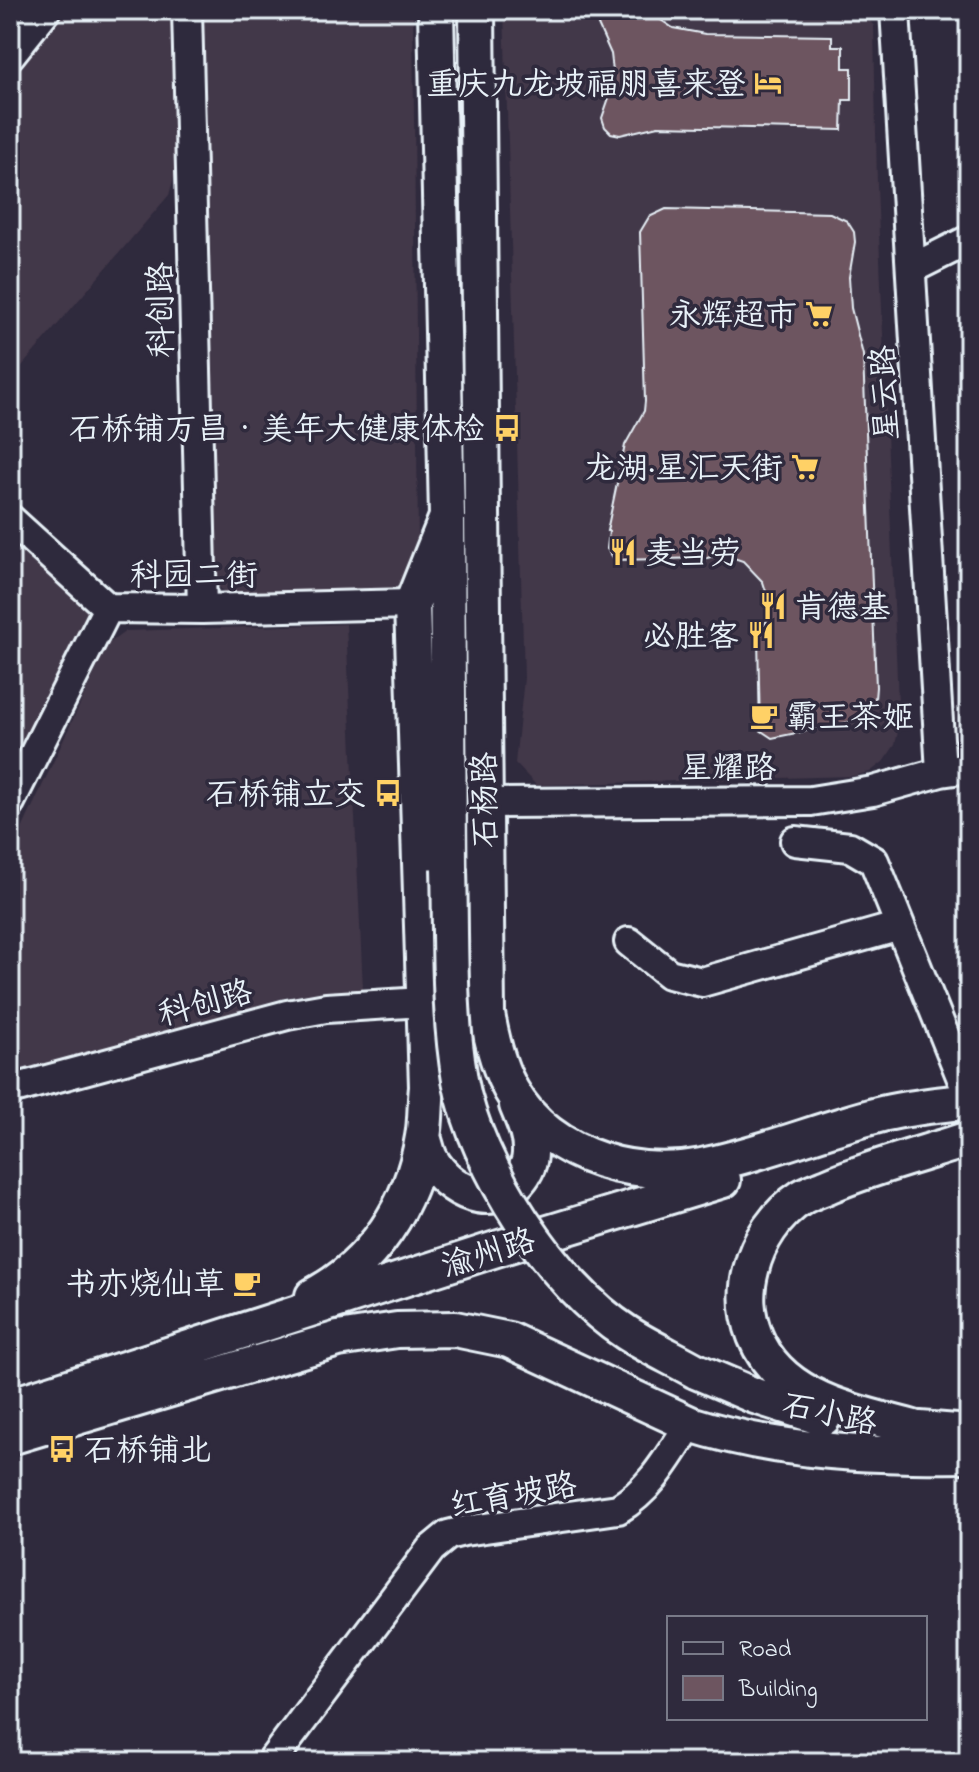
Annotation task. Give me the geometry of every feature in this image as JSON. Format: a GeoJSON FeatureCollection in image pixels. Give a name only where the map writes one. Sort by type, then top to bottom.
{"type":"FeatureCollection","features":[{"type":"Feature","properties":{"kind":"main road","name":"石杨路"},"geometry":{"type":"LineString","coordinates":[[436,10],[447,517],[452,1010],[461,1082],[481,1150],[520,1218],[570,1285],[625,1332],[696,1371]]}},
{"type":"Feature","properties":{"kind":"main road","name":"石杨路"},"geometry":{"type":"LineString","coordinates":[[477,10],[487,1014],[494,1049],[506,1080],[521,1105],[544,1130],[567,1146],[596,1159],[650,1171],[703,1166],[881,1114],[969,1101]]}},
{"type":"Feature","properties":{"kind":"main road"},"geometry":{"type":"LineString","coordinates":[[264,1323],[334,1285],[373,1251],[398,1214],[414,1175],[423,1137],[427,1087],[412,604],[447,517]]}},
{"type":"Feature","properties":{"kind":"main road"},"geometry":{"type":"LineString","coordinates":[[423,1137],[429,1158],[437,1170],[459,1188],[487,1197],[499,1195],[513,1187],[528,1165],[530,1139],[506,1080]]}},
{"type":"Feature","properties":{"kind":"main road","name":"渝州路"},"geometry":{"type":"LineString","coordinates":[[10,1406],[969,1101]]}},
{"type":"Feature","properties":{"kind":"main road"},"geometry":{"type":"LineString","coordinates":[[917,1429],[834,1406],[803,1391],[776,1370],[759,1347],[749,1321],[746,1291],[762,1240],[779,1216],[803,1197],[857,1174],[969,1139]]}},
{"type":"Feature","properties":{"kind":"main road","name":"渝州路"},"geometry":{"type":"LineString","coordinates":[[10,1437],[338,1339],[397,1330],[455,1329],[509,1340],[690,1424],[719,1433],[789,1447],[918,1456],[969,1455]]}},
{"type":"Feature","properties":{"kind":"main road","name":"石小路"},"geometry":{"type":"LineString","coordinates":[[696,1371],[755,1396],[824,1419],[969,1433]]}},
{"type":"Feature","properties":{"kind":"street"},"geometry":{"type":"LineString","coordinates":[[10,55],[46,10]]}},
{"type":"Feature","properties":{"kind":"street","name":"科创路"},"geometry":{"type":"LineString","coordinates":[[187,10],[202,609]]}},
{"type":"Feature","properties":{"kind":"street","name":"星云路"},"geometry":{"type":"LineString","coordinates":[[895,10],[941,772]]}},
{"type":"Feature","properties":{"kind":"street"},"geometry":{"type":"LineString","coordinates":[[911,269],[969,240]]}},
{"type":"Feature","properties":{"kind":"street","name":"科园二街"},"geometry":{"type":"LineString","coordinates":[[10,519],[108,608],[412,604]]}},
{"type":"Feature","properties":{"kind":"street"},"geometry":{"type":"LineString","coordinates":[[10,802],[108,608]]}},
{"type":"Feature","properties":{"kind":"street","name":"星耀路"},"geometry":{"type":"LineString","coordinates":[[484,803],[811,801],[873,791],[941,772],[969,768]]}},
{"type":"Feature","properties":{"kind":"street"},"geometry":{"type":"LineString","coordinates":[[795,841],[850,847],[874,861],[969,1101]]}},
{"type":"Feature","properties":{"kind":"street"},"geometry":{"type":"LineString","coordinates":[[629,942],[669,974],[702,982],[900,926]]}},
{"type":"Feature","properties":{"kind":"street","name":"科创路"},"geometry":{"type":"LineString","coordinates":[[10,1090],[287,1015],[326,1008],[423,1002]]}},
{"type":"Feature","properties":{"kind":"street","name":"红育坡路"},"geometry":{"type":"LineString","coordinates":[[271,1762],[431,1549],[448,1535],[618,1509],[649,1485],[690,1424]]}},
{"type":"Feature","properties":{"kind":"shaded area"},"geometry":{"type":"Polygon","coordinates":[[[64,10],[172,10],[178,162],[169,195],[10,380],[10,78],[64,10]]]}},
{"type":"Feature","properties":{"kind":"shaded area"},"geometry":{"type":"Polygon","coordinates":[[[199,10],[413,10],[418,546],[399,593],[229,597],[213,581],[199,10]]]}},
{"type":"Feature","properties":{"kind":"shaded area","name":"龙湖·星汇天街"},"geometry":{"type":"Polygon","coordinates":[[[504,10],[861,10],[874,26],[877,185],[899,727],[895,745],[883,762],[870,772],[853,776],[536,785],[515,763],[524,678],[504,10]]]}},
{"type":"Feature","properties":{"kind":"shaded area"},"geometry":{"type":"Polygon","coordinates":[[[10,534],[85,602],[90,619],[10,776],[10,534]]]}},
{"type":"Feature","properties":{"kind":"shaded area"},"geometry":{"type":"Polygon","coordinates":[[[346,624],[363,989],[283,998],[10,1076],[10,855],[108,644],[126,631],[346,624]]]}},
{"type":"Feature","properties":{"kind":"building","name":"重庆九龙坡福朋喜来登"},"geometry":{"type":"Polygon","coordinates":[[[598,10],[646,10],[673,28],[705,34],[832,36],[832,46],[843,46],[843,68],[852,68],[852,100],[843,100],[842,130],[658,126],[620,135],[611,133],[602,118],[612,89],[613,71],[611,54],[598,25],[598,10]]]}},
{"type":"Feature","properties":{"kind":"building","name":"龙湖·星汇天街"},"geometry":{"type":"Polygon","coordinates":[[[666,209],[830,213],[847,221],[854,232],[849,277],[851,308],[863,355],[876,687],[870,710],[855,721],[772,738],[760,730],[758,638],[769,616],[770,604],[763,582],[743,561],[722,554],[707,558],[615,560],[607,549],[607,531],[625,445],[644,411],[640,232],[649,217],[666,209]]]}},
{"type":"Feature","properties":{"kind":"place","name":"重庆九龙坡福朋喜来登"},"geometry":{"type":"Point","coordinates":[768,83]}},
{"type":"Feature","properties":{"kind":"place","name":"永辉超市"},"geometry":{"type":"Point","coordinates":[819,314]}},
{"type":"Feature","properties":{"kind":"place","name":"石桥铺万昌‧美年大健康体检"},"geometry":{"type":"Point","coordinates":[507,428]}},
{"type":"Feature","properties":{"kind":"place","name":"龙湖·星汇天街"},"geometry":{"type":"Point","coordinates":[805,467]}},
{"type":"Feature","properties":{"kind":"place","name":"麦当劳"},"geometry":{"type":"Point","coordinates":[623,552]}},
{"type":"Feature","properties":{"kind":"place","name":"肯德基"},"geometry":{"type":"Point","coordinates":[773,606]}},
{"type":"Feature","properties":{"kind":"place","name":"必胜客"},"geometry":{"type":"Point","coordinates":[761,635]}},
{"type":"Feature","properties":{"kind":"place","name":"霸王茶姬"},"geometry":{"type":"Point","coordinates":[764,716]}},
{"type":"Feature","properties":{"kind":"place","name":"石桥铺立交"},"geometry":{"type":"Point","coordinates":[388,793]}},
{"type":"Feature","properties":{"kind":"place","name":"书亦烧仙草"},"geometry":{"type":"Point","coordinates":[247,1283]}},
{"type":"Feature","properties":{"kind":"place","name":"石桥铺北"},"geometry":{"type":"Point","coordinates":[62,1449]}}]}
